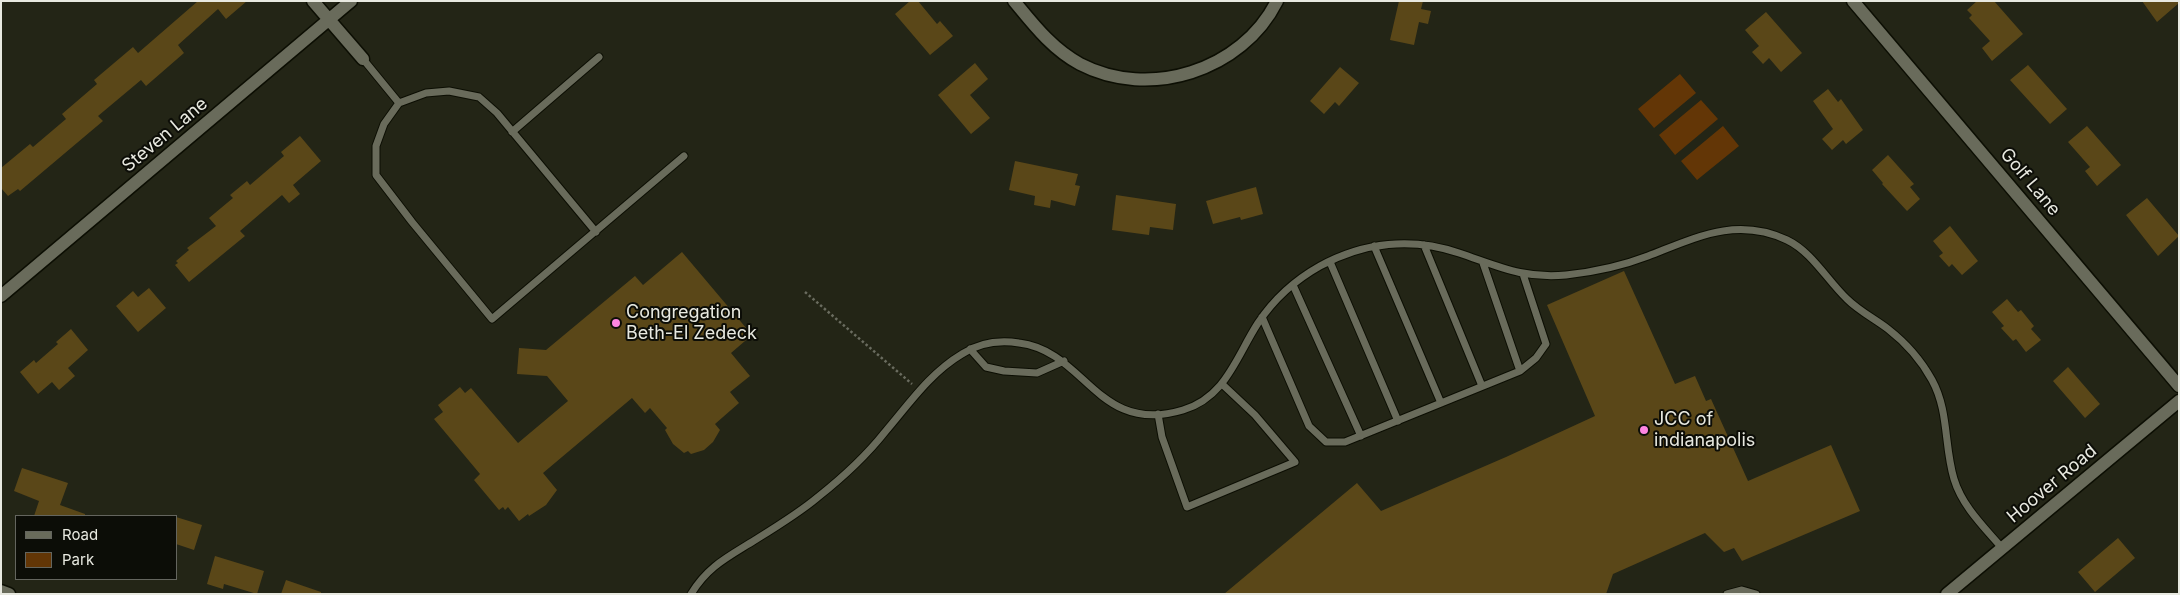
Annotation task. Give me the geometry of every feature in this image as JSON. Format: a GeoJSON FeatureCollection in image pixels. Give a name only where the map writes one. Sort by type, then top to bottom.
{"type":"FeatureCollection","features":[{"type":"Feature","properties":{"kind":"street"},"geometry":{"type":"LineString","coordinates":[[312,1],[363,59]]}},
{"type":"Feature","properties":{"kind":"street","name":"Steven Lane"},"geometry":{"type":"LineString","coordinates":[[1,296],[351,1]]}},
{"type":"Feature","properties":{"kind":"street"},"geometry":{"type":"LineString","coordinates":[[1014,1],[1045,37],[1061,52],[1080,64],[1107,75],[1144,80],[1166,79],[1194,72],[1215,63],[1252,38],[1277,1]]}},
{"type":"Feature","properties":{"kind":"street","name":"Golf Lane"},"geometry":{"type":"LineString","coordinates":[[1854,1],[2179,386]]}},
{"type":"Feature","properties":{"kind":"street","name":"Hoover Road"},"geometry":{"type":"LineString","coordinates":[[1947,594],[2179,401]]}},
{"type":"Feature","properties":{"kind":"street"},"geometry":{"type":"LineString","coordinates":[[1,591],[9,594]]}},
{"type":"Feature","properties":{"kind":"lane"},"geometry":{"type":"LineString","coordinates":[[512,132],[599,57]]}},
{"type":"Feature","properties":{"kind":"lane"},"geometry":{"type":"LineString","coordinates":[[363,59],[399,103]]}},
{"type":"Feature","properties":{"kind":"lane"},"geometry":{"type":"LineString","coordinates":[[596,232],[498,113],[479,97],[449,91],[426,93],[399,103],[384,124],[376,146],[376,175],[492,319],[596,232],[684,156]]}},
{"type":"Feature","properties":{"kind":"lane"},"geometry":{"type":"LineString","coordinates":[[691,594],[702,576],[721,560],[815,500],[882,437],[920,390],[947,364],[978,345],[998,342],[1023,343],[1050,353],[1064,361],[1090,387],[1109,402],[1124,409],[1158,414],[1185,410],[1203,402],[1229,377],[1262,317],[1283,292],[1330,262],[1374,246],[1414,243],[1460,254],[1483,263],[1523,274],[1545,276],[1565,275],[1618,266],[1702,234],[1720,230],[1739,229],[1763,232],[1789,241],[1804,252],[1849,301],[1890,330],[1909,347],[1936,386],[1944,414],[1952,473],[1956,485],[1973,514],[2002,548]]}},
{"type":"Feature","properties":{"kind":"lane"},"geometry":{"type":"LineString","coordinates":[[1424,245],[1482,386]]}},
{"type":"Feature","properties":{"kind":"lane"},"geometry":{"type":"LineString","coordinates":[[1374,246],[1441,403]]}},
{"type":"Feature","properties":{"kind":"lane"},"geometry":{"type":"LineString","coordinates":[[1330,262],[1398,421]]}},
{"type":"Feature","properties":{"kind":"lane"},"geometry":{"type":"LineString","coordinates":[[1483,263],[1520,371]]}},
{"type":"Feature","properties":{"kind":"lane"},"geometry":{"type":"LineString","coordinates":[[1262,317],[1309,426],[1326,442],[1345,442],[1520,371],[1536,358],[1546,344],[1523,274]]}},
{"type":"Feature","properties":{"kind":"lane"},"geometry":{"type":"LineString","coordinates":[[1293,285],[1360,436]]}},
{"type":"Feature","properties":{"kind":"lane"},"geometry":{"type":"LineString","coordinates":[[970,349],[986,367],[1004,371],[1037,374],[1064,361]]}},
{"type":"Feature","properties":{"kind":"lane"},"geometry":{"type":"LineString","coordinates":[[1158,414],[1162,437],[1187,507],[1295,462],[1255,415],[1222,384]]}},
{"type":"Feature","properties":{"kind":"lane"},"geometry":{"type":"LineString","coordinates":[[1727,594],[1742,590],[1756,594]]}},
{"type":"Feature","properties":{"kind":"path"},"geometry":{"type":"LineString","coordinates":[[805,292],[920,390]]}},
{"type":"Feature","properties":{"kind":"green space"},"geometry":{"type":"Polygon","coordinates":[[[1680,74],[1696,93],[1654,128],[1638,109],[1680,74]]]}},
{"type":"Feature","properties":{"kind":"green space"},"geometry":{"type":"Polygon","coordinates":[[[1701,100],[1718,119],[1675,155],[1659,135],[1701,100]]]}},
{"type":"Feature","properties":{"kind":"green space"},"geometry":{"type":"Polygon","coordinates":[[[1723,126],[1739,146],[1697,180],[1681,161],[1723,126]]]}},
{"type":"Feature","properties":{"kind":"building"},"geometry":{"type":"Polygon","coordinates":[[[198,1],[247,1],[226,19],[218,9],[178,45],[184,53],[146,86],[141,80],[98,116],[103,121],[20,191],[18,189],[8,196],[1,188],[1,168],[30,144],[33,147],[66,119],[62,114],[97,84],[94,80],[133,47],[138,53],[198,1]]]}},
{"type":"Feature","properties":{"kind":"building"},"geometry":{"type":"Polygon","coordinates":[[[910,1],[918,1],[937,24],[940,21],[953,36],[930,55],[895,14],[910,1]]]}},
{"type":"Feature","properties":{"kind":"building"},"geometry":{"type":"Polygon","coordinates":[[[1399,1],[1423,1],[1421,9],[1431,11],[1428,24],[1419,22],[1414,45],[1390,40],[1399,1]]]}},
{"type":"Feature","properties":{"kind":"building"},"geometry":{"type":"Polygon","coordinates":[[[1977,1],[1994,1],[2023,34],[1992,61],[1982,48],[1990,41],[1969,18],[1972,15],[1967,10],[1977,1]]]}},
{"type":"Feature","properties":{"kind":"building"},"geometry":{"type":"Polygon","coordinates":[[[2142,1],[2179,1],[2179,3],[2157,22],[2142,1]]]}},
{"type":"Feature","properties":{"kind":"building"},"geometry":{"type":"Polygon","coordinates":[[[1766,12],[1802,53],[1781,72],[1769,58],[1763,64],[1752,52],[1759,46],[1745,30],[1766,12]]]}},
{"type":"Feature","properties":{"kind":"building"},"geometry":{"type":"Polygon","coordinates":[[[975,63],[988,79],[970,95],[990,118],[971,134],[938,95],[975,63]]]}},
{"type":"Feature","properties":{"kind":"building"},"geometry":{"type":"Polygon","coordinates":[[[2028,65],[2067,109],[2050,124],[2010,80],[2028,65]]]}},
{"type":"Feature","properties":{"kind":"building"},"geometry":{"type":"Polygon","coordinates":[[[1340,67],[1359,83],[1339,106],[1335,102],[1324,114],[1310,101],[1340,67]]]}},
{"type":"Feature","properties":{"kind":"building"},"geometry":{"type":"Polygon","coordinates":[[[1828,89],[1838,102],[1841,99],[1863,130],[1846,144],[1843,140],[1832,150],[1822,139],[1833,129],[1813,101],[1828,89]]]}},
{"type":"Feature","properties":{"kind":"building"},"geometry":{"type":"Polygon","coordinates":[[[2087,126],[2121,165],[2097,186],[2085,171],[2090,167],[2068,142],[2087,126]]]}},
{"type":"Feature","properties":{"kind":"building"},"geometry":{"type":"Polygon","coordinates":[[[300,136],[321,161],[293,185],[300,194],[289,203],[282,195],[240,231],[245,236],[189,282],[175,265],[178,263],[176,261],[189,250],[187,248],[216,226],[209,218],[233,198],[230,195],[247,181],[250,185],[284,156],[281,152],[300,136]]]}},
{"type":"Feature","properties":{"kind":"building"},"geometry":{"type":"Polygon","coordinates":[[[1888,155],[1914,184],[1910,187],[1920,199],[1907,211],[1872,170],[1888,155]]]}},
{"type":"Feature","properties":{"kind":"building"},"geometry":{"type":"Polygon","coordinates":[[[1015,161],[1078,174],[1075,185],[1080,186],[1075,206],[1051,200],[1050,208],[1034,205],[1035,196],[1009,190],[1015,161]]]}},
{"type":"Feature","properties":{"kind":"building"},"geometry":{"type":"Polygon","coordinates":[[[1256,187],[1263,214],[1241,220],[1240,217],[1213,224],[1206,201],[1256,187]]]}},
{"type":"Feature","properties":{"kind":"building"},"geometry":{"type":"Polygon","coordinates":[[[1116,195],[1176,204],[1173,230],[1150,227],[1149,235],[1112,230],[1116,195]]]}},
{"type":"Feature","properties":{"kind":"building"},"geometry":{"type":"Polygon","coordinates":[[[2147,198],[2179,236],[2158,256],[2126,215],[2147,198]]]}},
{"type":"Feature","properties":{"kind":"building"},"geometry":{"type":"Polygon","coordinates":[[[1950,226],[1978,261],[1962,275],[1952,264],[1949,267],[1939,256],[1943,253],[1933,241],[1950,226]]]}},
{"type":"Feature","properties":{"kind":"building"},"geometry":{"type":"Polygon","coordinates":[[[682,252],[752,335],[731,353],[750,376],[730,392],[739,403],[715,424],[720,430],[713,442],[704,450],[691,454],[688,451],[684,453],[673,444],[665,430],[667,428],[650,408],[645,413],[632,398],[543,473],[557,490],[546,505],[519,521],[508,507],[505,510],[503,507],[499,510],[474,480],[480,474],[434,419],[443,412],[438,405],[460,387],[465,393],[471,388],[518,443],[568,401],[547,376],[517,374],[519,348],[546,350],[635,276],[643,285],[682,252]]]}},
{"type":"Feature","properties":{"kind":"building","name":"JCC of indianapolis"},"geometry":{"type":"Polygon","coordinates":[[[1624,271],[1675,384],[1695,376],[1706,401],[1711,399],[1748,481],[1831,445],[1860,511],[1742,561],[1734,548],[1724,552],[1705,533],[1613,574],[1606,594],[1224,594],[1357,483],[1381,511],[1595,416],[1547,305],[1624,271]]]}},
{"type":"Feature","properties":{"kind":"building"},"geometry":{"type":"Polygon","coordinates":[[[149,288],[166,308],[138,332],[116,306],[133,291],[138,297],[149,288]]]}},
{"type":"Feature","properties":{"kind":"building"},"geometry":{"type":"Polygon","coordinates":[[[2007,299],[2018,312],[2021,310],[2034,326],[2031,329],[2041,340],[2026,352],[2016,339],[2013,341],[2001,328],[2004,326],[1992,312],[2007,299]]]}},
{"type":"Feature","properties":{"kind":"building"},"geometry":{"type":"Polygon","coordinates":[[[71,329],[88,350],[68,368],[75,376],[59,390],[52,382],[38,394],[20,372],[34,360],[36,363],[58,344],[56,342],[71,329]]]}},
{"type":"Feature","properties":{"kind":"building"},"geometry":{"type":"Polygon","coordinates":[[[2068,367],[2100,404],[2085,418],[2053,381],[2068,367]]]}},
{"type":"Feature","properties":{"kind":"building"},"geometry":{"type":"Polygon","coordinates":[[[22,468],[68,483],[60,505],[85,515],[34,515],[39,501],[14,491],[22,468]]]}},
{"type":"Feature","properties":{"kind":"building"},"geometry":{"type":"Polygon","coordinates":[[[178,518],[202,525],[194,550],[178,545],[178,518]]]}},
{"type":"Feature","properties":{"kind":"building"},"geometry":{"type":"Polygon","coordinates":[[[2118,538],[2135,558],[2095,592],[2078,572],[2118,538]]]}},
{"type":"Feature","properties":{"kind":"building"},"geometry":{"type":"Polygon","coordinates":[[[215,556],[264,571],[257,594],[224,584],[223,589],[207,584],[215,556]]]}},
{"type":"Feature","properties":{"kind":"building"},"geometry":{"type":"Polygon","coordinates":[[[286,580],[321,592],[321,594],[281,594],[286,580]]]}},
{"type":"Feature","properties":{"kind":"place","name":"Congregation Beth-El Zedeck"},"geometry":{"type":"Point","coordinates":[616,323]}},
{"type":"Feature","properties":{"kind":"place","name":"JCC of indianapolis"},"geometry":{"type":"Point","coordinates":[1644,430]}}]}
